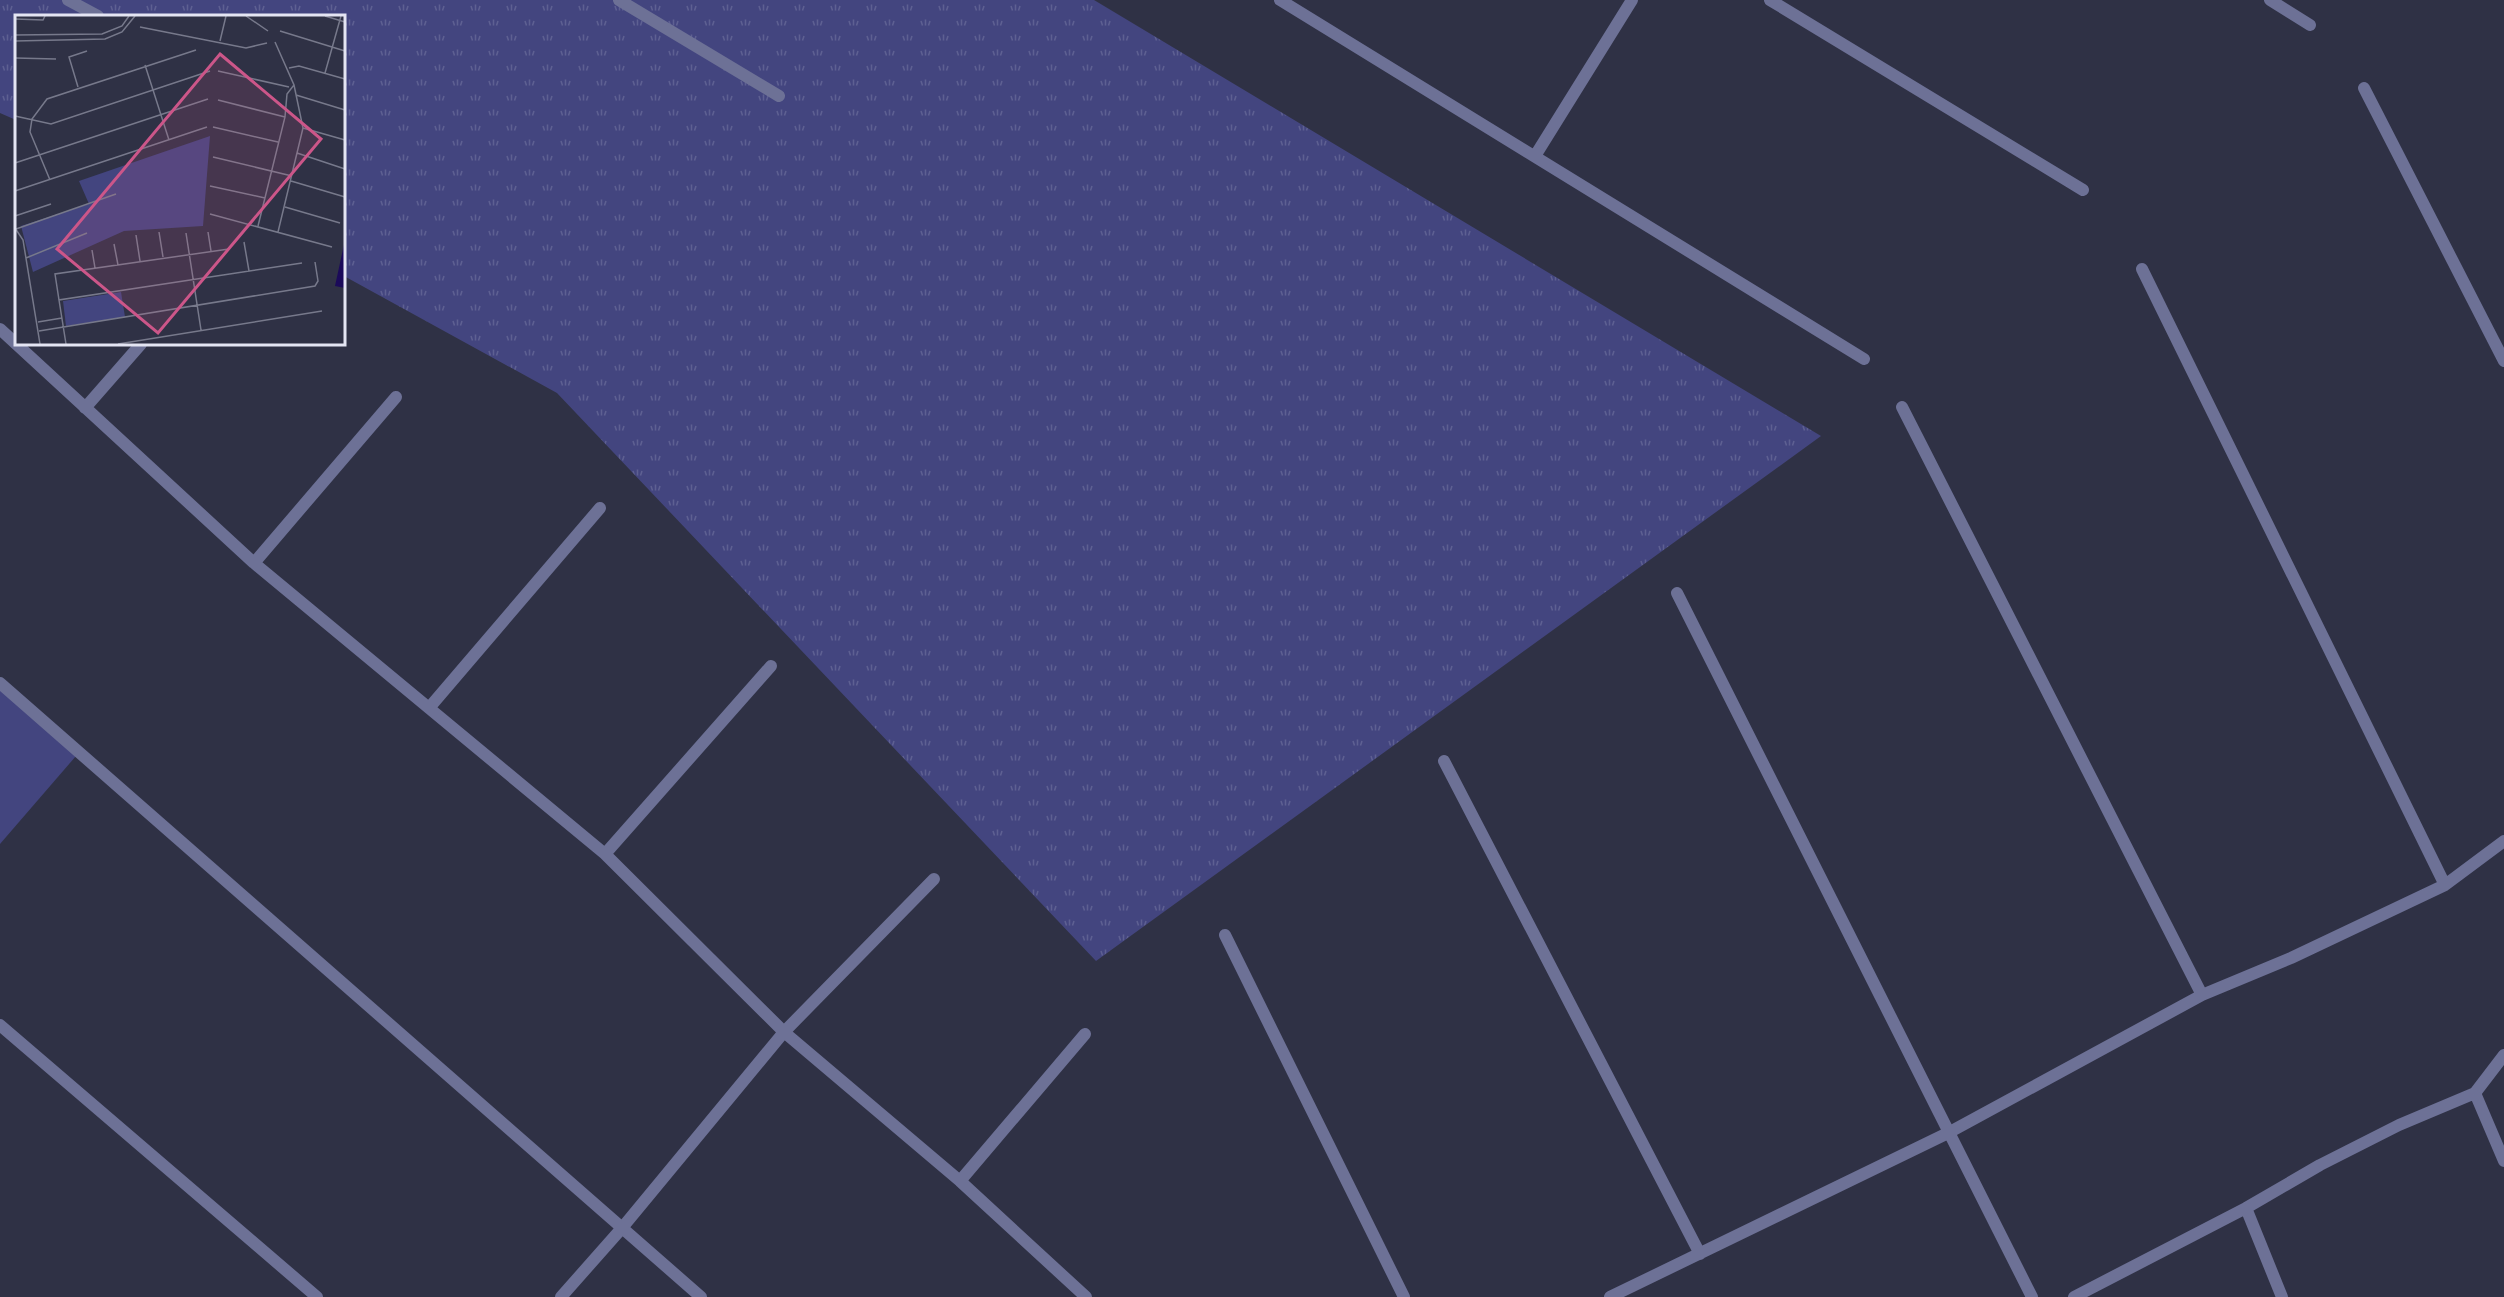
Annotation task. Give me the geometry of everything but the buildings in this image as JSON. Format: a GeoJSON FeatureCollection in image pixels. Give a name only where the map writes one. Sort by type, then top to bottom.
{"type":"FeatureCollection","features":[{"type":"Feature","properties":{"kind":"street"},"geometry":{"type":"LineString","coordinates":[[68,0],[96,15]]}},
{"type":"Feature","properties":{"kind":"street"},"geometry":{"type":"LineString","coordinates":[[619,0],[779,96]]}},
{"type":"Feature","properties":{"kind":"street"},"geometry":{"type":"LineString","coordinates":[[1280,0],[1864,359]]}},
{"type":"Feature","properties":{"kind":"street"},"geometry":{"type":"LineString","coordinates":[[1535,156],[1632,0]]}},
{"type":"Feature","properties":{"kind":"street"},"geometry":{"type":"LineString","coordinates":[[1770,0],[2083,190]]}},
{"type":"Feature","properties":{"kind":"street"},"geometry":{"type":"LineString","coordinates":[[2270,0],[2310,25]]}},
{"type":"Feature","properties":{"kind":"street"},"geometry":{"type":"LineString","coordinates":[[2364,88],[2504,361]]}},
{"type":"Feature","properties":{"kind":"street"},"geometry":{"type":"LineString","coordinates":[[2142,269],[2445,885]]}},
{"type":"Feature","properties":{"kind":"street"},"geometry":{"type":"LineString","coordinates":[[0,329],[15,343]]}},
{"type":"Feature","properties":{"kind":"street"},"geometry":{"type":"LineString","coordinates":[[17,345],[254,563],[605,854],[784,1032],[960,1181],[1086,1297]]}},
{"type":"Feature","properties":{"kind":"street"},"geometry":{"type":"LineString","coordinates":[[85,408],[140,345]]}},
{"type":"Feature","properties":{"kind":"street"},"geometry":{"type":"LineString","coordinates":[[254,563],[396,397]]}},
{"type":"Feature","properties":{"kind":"street"},"geometry":{"type":"LineString","coordinates":[[1902,407],[2202,995]]}},
{"type":"Feature","properties":{"kind":"street"},"geometry":{"type":"LineString","coordinates":[[429,708],[600,508]]}},
{"type":"Feature","properties":{"kind":"street"},"geometry":{"type":"LineString","coordinates":[[1677,593],[2032,1297]]}},
{"type":"Feature","properties":{"kind":"street"},"geometry":{"type":"LineString","coordinates":[[605,854],[771,666]]}},
{"type":"Feature","properties":{"kind":"street"},"geometry":{"type":"LineString","coordinates":[[0,683],[701,1297]]}},
{"type":"Feature","properties":{"kind":"street"},"geometry":{"type":"LineString","coordinates":[[1444,760],[1700,1254]]}},
{"type":"Feature","properties":{"kind":"street"},"geometry":{"type":"LineString","coordinates":[[1610,1297],[1948,1133],[2202,995],[2291,958],[2445,885],[2504,841]]}},
{"type":"Feature","properties":{"kind":"street"},"geometry":{"type":"LineString","coordinates":[[561,1297],[784,1032],[933,879]]}},
{"type":"Feature","properties":{"kind":"street"},"geometry":{"type":"LineString","coordinates":[[1225,935],[1404,1297]]}},
{"type":"Feature","properties":{"kind":"street"},"geometry":{"type":"LineString","coordinates":[[0,1025],[316,1297]]}},
{"type":"Feature","properties":{"kind":"street"},"geometry":{"type":"LineString","coordinates":[[960,1181],[1085,1034]]}},
{"type":"Feature","properties":{"kind":"street"},"geometry":{"type":"LineString","coordinates":[[2074,1297],[2246,1208],[2319,1165],[2399,1125],[2475,1093],[2504,1055]]}},
{"type":"Feature","properties":{"kind":"street"},"geometry":{"type":"LineString","coordinates":[[2475,1093],[2504,1161]]}},
{"type":"Feature","properties":{"kind":"street"},"geometry":{"type":"LineString","coordinates":[[2246,1208],[2282,1297]]}},
{"type":"Feature","properties":{"kind":"green space"},"geometry":{"type":"Polygon","coordinates":[[[0,0],[1094,0],[1821,436],[1096,961],[557,393],[345,277],[345,15],[15,15],[15,120],[0,113],[0,0]]]}},
{"type":"Feature","properties":{"kind":"green space"},"geometry":{"type":"Polygon","coordinates":[[[0,689],[76,756],[0,844],[0,689]]]}}]}
